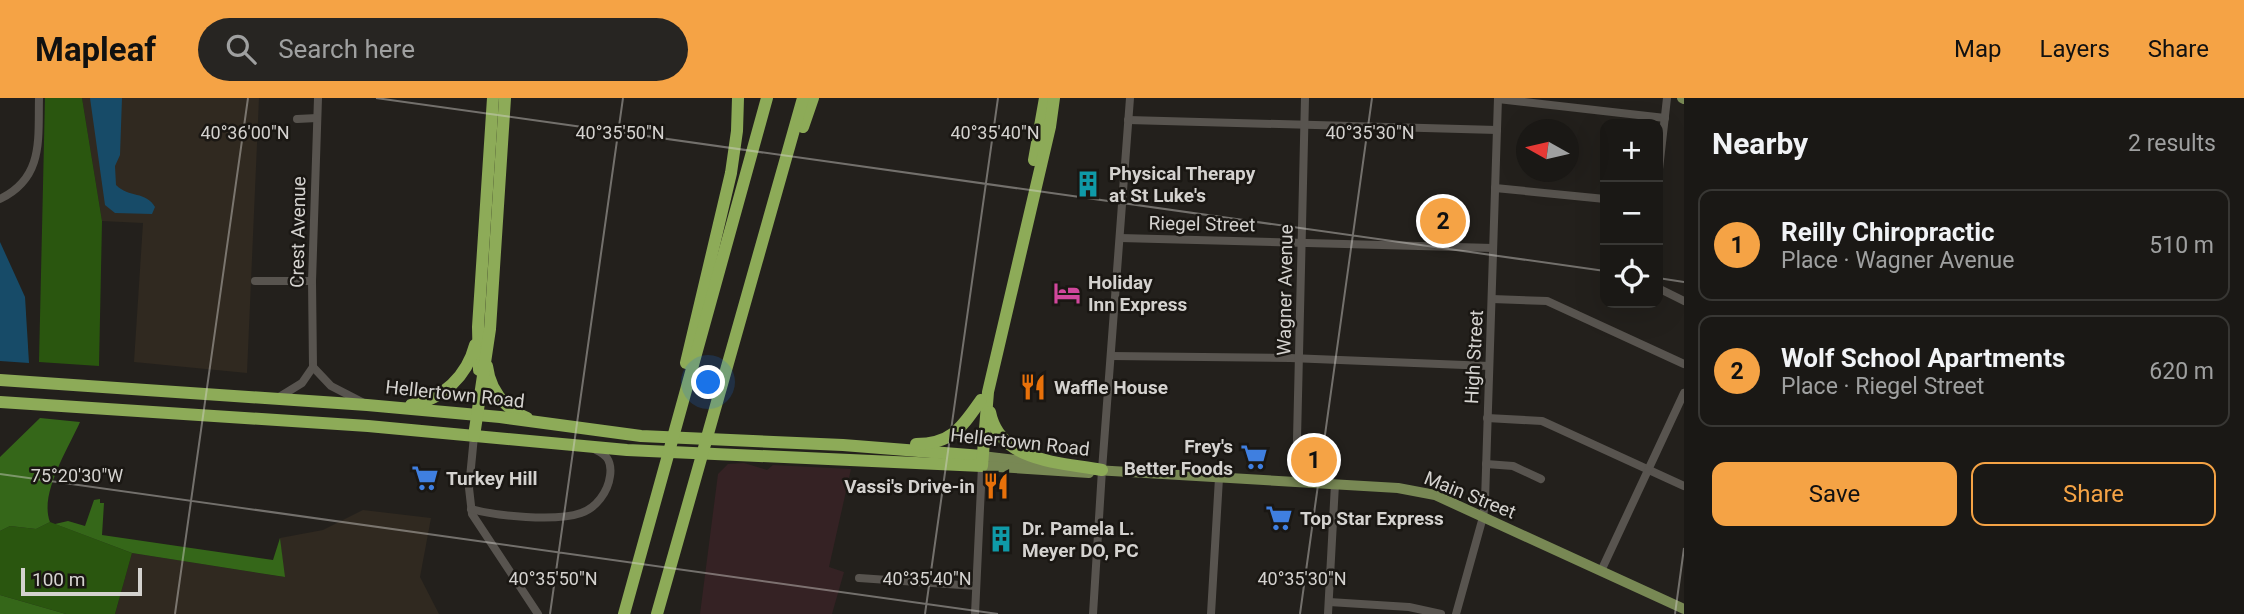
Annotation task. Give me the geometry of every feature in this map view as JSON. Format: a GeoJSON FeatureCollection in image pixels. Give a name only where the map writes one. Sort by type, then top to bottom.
{"type":"FeatureCollection","features":[{"type":"Feature","properties":{"kind":"highway"},"geometry":{"type":"LineString","coordinates":[[477,415],[478,327],[493,98]]}},
{"type":"Feature","properties":{"kind":"highway"},"geometry":{"type":"LineString","coordinates":[[474,436],[487,355],[505,98]]}},
{"type":"Feature","properties":{"kind":"highway"},"geometry":{"type":"LineString","coordinates":[[624,614],[663,477],[729,185],[735,152],[738,98]]}},
{"type":"Feature","properties":{"kind":"highway"},"geometry":{"type":"LineString","coordinates":[[679,405],[767,98]]}},
{"type":"Feature","properties":{"kind":"highway"},"geometry":{"type":"LineString","coordinates":[[657,614],[803,98]]}},
{"type":"Feature","properties":{"kind":"highway"},"geometry":{"type":"LineString","coordinates":[[723,377],[751,298],[783,183],[813,98]]}},
{"type":"Feature","properties":{"kind":"highway"},"geometry":{"type":"LineString","coordinates":[[979,461],[987,360],[1028,186],[1045,98]]}},
{"type":"Feature","properties":{"kind":"highway"},"geometry":{"type":"LineString","coordinates":[[889,448],[932,444],[950,437],[984,396],[1050,127],[1054,98]]}},
{"type":"Feature","properties":{"kind":"highway"},"geometry":{"type":"LineString","coordinates":[[394,407],[438,396],[454,383],[474,352],[478,327]]}},
{"type":"Feature","properties":{"kind":"highway"},"geometry":{"type":"LineString","coordinates":[[487,355],[490,382],[502,400],[519,414],[544,423]]}},
{"type":"Feature","properties":{"kind":"highway","name":"Hellertown Road"},"geometry":{"type":"LineString","coordinates":[[0,380],[394,407],[634,435],[889,448],[979,461]]}},
{"type":"Feature","properties":{"kind":"highway"},"geometry":{"type":"LineString","coordinates":[[984,396],[994,428],[1012,448],[1026,455],[1102,470]]}},
{"type":"Feature","properties":{"kind":"highway","name":"Hellertown Road"},"geometry":{"type":"LineString","coordinates":[[0,402],[242,417],[576,446],[751,456],[979,461]]}},
{"type":"Feature","properties":{"kind":"main road","name":"Hellertown Road"},"geometry":{"type":"LineString","coordinates":[[979,461],[1102,470]]}},
{"type":"Feature","properties":{"kind":"main road","name":"Main Street"},"geometry":{"type":"LineString","coordinates":[[1102,470],[1422,491],[1684,609]]}},
{"type":"Feature","properties":{"kind":"street"},"geometry":{"type":"LineString","coordinates":[[0,198],[23,183],[35,161],[38,148],[38,98]]}},
{"type":"Feature","properties":{"kind":"street","name":"Crest Avenue"},"geometry":{"type":"LineString","coordinates":[[313,367],[312,281],[318,98]]}},
{"type":"Feature","properties":{"kind":"street"},"geometry":{"type":"LineString","coordinates":[[1093,614],[1130,98]]}},
{"type":"Feature","properties":{"kind":"street","name":"Wagner Avenue"},"geometry":{"type":"LineString","coordinates":[[1296,482],[1305,98]]}},
{"type":"Feature","properties":{"kind":"street"},"geometry":{"type":"LineString","coordinates":[[1663,135],[1667,98]]}},
{"type":"Feature","properties":{"kind":"street"},"geometry":{"type":"LineString","coordinates":[[1498,99],[1665,118]]}},
{"type":"Feature","properties":{"kind":"street","name":"High Street"},"geometry":{"type":"LineString","coordinates":[[1457,614],[1483,517],[1498,99]]}},
{"type":"Feature","properties":{"kind":"street"},"geometry":{"type":"LineString","coordinates":[[297,119],[317,118]]}},
{"type":"Feature","properties":{"kind":"street"},"geometry":{"type":"LineString","coordinates":[[1128,120],[1497,130]]}},
{"type":"Feature","properties":{"kind":"street"},"geometry":{"type":"LineString","coordinates":[[1495,188],[1600,199]]}},
{"type":"Feature","properties":{"kind":"street","name":"Riegel Street"},"geometry":{"type":"LineString","coordinates":[[1120,238],[1493,248]]}},
{"type":"Feature","properties":{"kind":"street"},"geometry":{"type":"LineString","coordinates":[[255,281],[312,281]]}},
{"type":"Feature","properties":{"kind":"street"},"geometry":{"type":"LineString","coordinates":[[1663,290],[1684,301]]}},
{"type":"Feature","properties":{"kind":"street"},"geometry":{"type":"LineString","coordinates":[[1492,299],[1547,301],[1684,363]]}},
{"type":"Feature","properties":{"kind":"street"},"geometry":{"type":"LineString","coordinates":[[1111,356],[1300,358],[1489,366]]}},
{"type":"Feature","properties":{"kind":"street"},"geometry":{"type":"LineString","coordinates":[[276,399],[302,383],[313,367],[331,386],[367,405]]}},
{"type":"Feature","properties":{"kind":"street"},"geometry":{"type":"LineString","coordinates":[[1601,571],[1684,393]]}},
{"type":"Feature","properties":{"kind":"street"},"geometry":{"type":"LineString","coordinates":[[1487,418],[1542,421],[1684,486]]}},
{"type":"Feature","properties":{"kind":"street"},"geometry":{"type":"LineString","coordinates":[[474,436],[469,488],[471,509],[482,531],[538,614]]}},
{"type":"Feature","properties":{"kind":"street"},"geometry":{"type":"LineString","coordinates":[[471,509],[502,516],[569,516],[586,511],[598,501],[606,489],[610,465],[608,458],[601,452],[576,446]]}},
{"type":"Feature","properties":{"kind":"street"},"geometry":{"type":"LineString","coordinates":[[975,614],[979,461]]}},
{"type":"Feature","properties":{"kind":"street"},"geometry":{"type":"LineString","coordinates":[[1486,464],[1513,466],[1541,479]]}},
{"type":"Feature","properties":{"kind":"street"},"geometry":{"type":"LineString","coordinates":[[1211,614],[1219,478]]}},
{"type":"Feature","properties":{"kind":"street"},"geometry":{"type":"LineString","coordinates":[[1328,614],[1335,484]]}},
{"type":"Feature","properties":{"kind":"street"},"geometry":{"type":"LineString","coordinates":[[859,578],[976,586]]}},
{"type":"Feature","properties":{"kind":"street"},"geometry":{"type":"LineString","coordinates":[[1329,602],[1409,607],[1441,614]]}},
{"type":"Feature","properties":{"kind":"shaded area"},"geometry":{"type":"Polygon","coordinates":[[[82,98],[259,98],[247,373],[134,362],[143,223],[102,221],[82,98]]]}},
{"type":"Feature","properties":{"kind":"shaded area"},"geometry":{"type":"Polygon","coordinates":[[[744,463],[767,470],[773,465],[851,469],[829,567],[844,572],[832,614],[700,614],[718,474],[728,464],[744,463]]]}},
{"type":"Feature","properties":{"kind":"shaded area"},"geometry":{"type":"Polygon","coordinates":[[[363,510],[431,518],[420,577],[439,614],[115,614],[132,553],[284,577],[280,538],[323,530],[363,510]]]}},
{"type":"Feature","properties":{"kind":"green space"},"geometry":{"type":"Polygon","coordinates":[[[45,98],[82,98],[102,221],[99,366],[39,362],[45,98]]]}},
{"type":"Feature","properties":{"kind":"green space"},"geometry":{"type":"Polygon","coordinates":[[[40,418],[80,422],[51,485],[48,498],[50,522],[36,529],[10,526],[0,531],[0,457],[40,418]]]}},
{"type":"Feature","properties":{"kind":"green space"},"geometry":{"type":"Polygon","coordinates":[[[100,499],[100,503],[104,503],[102,535],[273,560],[280,538],[285,577],[132,553],[55,524],[68,521],[85,526],[94,500],[100,499]]]}},
{"type":"Feature","properties":{"kind":"green space"},"geometry":{"type":"Polygon","coordinates":[[[50,522],[132,553],[115,614],[66,614],[0,595],[0,531],[10,526],[36,529],[50,522]]]}},
{"type":"Feature","properties":{"kind":"green space"},"geometry":{"type":"Polygon","coordinates":[[[0,595],[66,614],[0,614],[0,595]]]}},
{"type":"Feature","properties":{"kind":"water"},"geometry":{"type":"Polygon","coordinates":[[[90,98],[122,98],[120,155],[115,166],[116,185],[151,202],[155,207],[152,214],[115,213],[105,205],[90,98]]]}},
{"type":"Feature","properties":{"kind":"water"},"geometry":{"type":"Polygon","coordinates":[[[0,242],[25,297],[29,363],[0,361],[0,242]]]}},
{"type":"Feature","properties":{"kind":"place","name":"Physical Therapy at St Luke's"},"geometry":{"type":"Point","coordinates":[1088,184]}},
{"type":"Feature","properties":{"kind":"place","name":"Wolf School Apartments"},"geometry":{"type":"Point","coordinates":[1443,221]}},
{"type":"Feature","properties":{"kind":"place","name":"Holiday Inn Express"},"geometry":{"type":"Point","coordinates":[1067,293]}},
{"type":"Feature","properties":{"kind":"place","name":"Waffle House"},"geometry":{"type":"Point","coordinates":[1033,387]}},
{"type":"Feature","properties":{"kind":"place","name":"Frey's Better Foods"},"geometry":{"type":"Point","coordinates":[1254,457]}},
{"type":"Feature","properties":{"kind":"place","name":"Reilly Chiropractic"},"geometry":{"type":"Point","coordinates":[1314,460]}},
{"type":"Feature","properties":{"kind":"place","name":"Turkey Hill"},"geometry":{"type":"Point","coordinates":[425,478]}},
{"type":"Feature","properties":{"kind":"place","name":"Vassi's Drive-in"},"geometry":{"type":"Point","coordinates":[996,486]}},
{"type":"Feature","properties":{"kind":"place","name":"Top Star Express"},"geometry":{"type":"Point","coordinates":[1279,518]}},
{"type":"Feature","properties":{"kind":"place","name":"Dr. Pamela L. Meyer DO, PC"},"geometry":{"type":"Point","coordinates":[1001,539]}}]}
